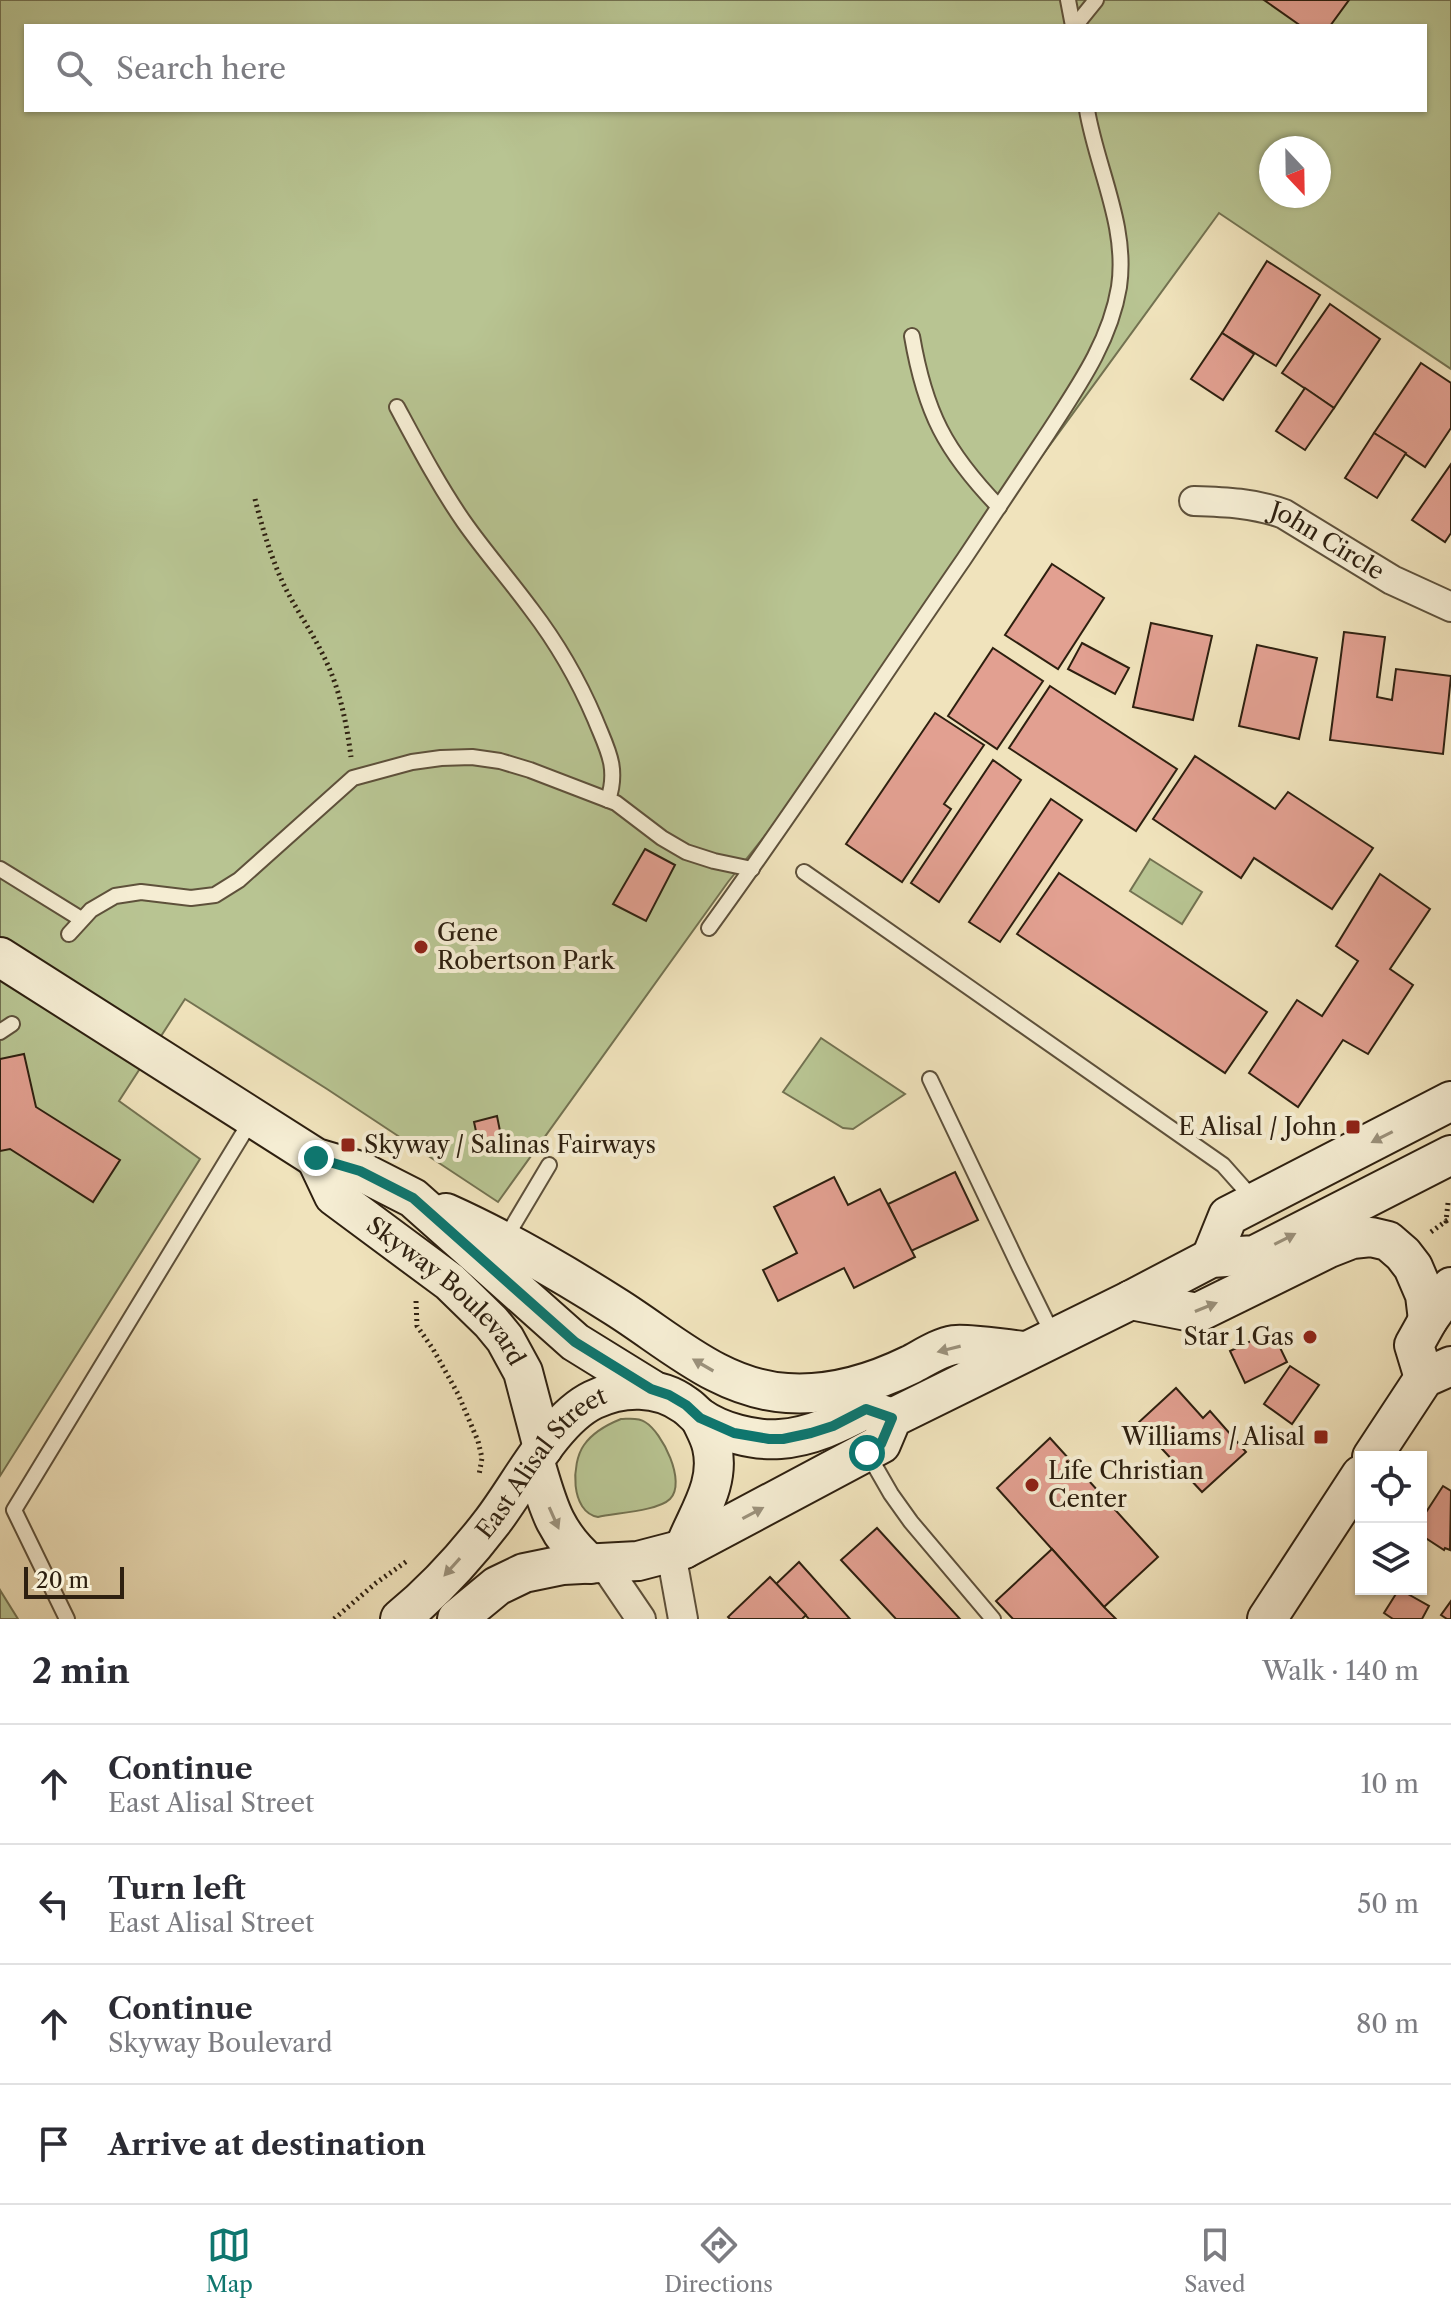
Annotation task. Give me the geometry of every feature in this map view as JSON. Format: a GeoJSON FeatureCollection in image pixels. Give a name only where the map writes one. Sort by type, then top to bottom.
{"type":"FeatureCollection","features":[{"type":"Feature","properties":{"kind":"main road","name":"Skyway Boulevard"},"geometry":{"type":"LineString","coordinates":[[0,957],[316,1158],[360,1171],[413,1198],[575,1342],[651,1389]]}},
{"type":"Feature","properties":{"kind":"main road"},"geometry":{"type":"LineString","coordinates":[[1211,1258],[1228,1216],[1451,1101]]}},
{"type":"Feature","properties":{"kind":"main road"},"geometry":{"type":"LineString","coordinates":[[457,1619],[497,1586],[524,1573],[563,1565],[638,1561],[678,1551],[867,1453],[881,1444],[892,1418],[1211,1258],[1255,1255],[1451,1155]]}},
{"type":"Feature","properties":{"kind":"main road","name":"Skyway Boulevard"},"geometry":{"type":"LineString","coordinates":[[316,1158],[334,1196],[450,1282],[505,1339],[523,1372],[550,1511],[559,1531],[577,1553],[597,1564]]}},
{"type":"Feature","properties":{"kind":"main road"},"geometry":{"type":"LineString","coordinates":[[413,1198],[504,1240],[621,1310],[709,1369],[735,1382],[773,1391],[787,1394],[850,1389],[883,1378],[952,1345],[1040,1344]]}},
{"type":"Feature","properties":{"kind":"main road"},"geometry":{"type":"LineString","coordinates":[[1131,1300],[1197,1313],[1329,1248],[1352,1239],[1371,1237],[1388,1241],[1413,1267],[1425,1295],[1428,1320]]}},
{"type":"Feature","properties":{"kind":"main road"},"geometry":{"type":"LineString","coordinates":[[1377,1451],[1437,1372],[1414,1345],[1451,1287]]}},
{"type":"Feature","properties":{"kind":"main road"},"geometry":{"type":"LineString","coordinates":[[651,1389],[669,1395],[700,1418],[734,1433],[769,1439],[811,1433],[866,1409],[892,1418]]}},
{"type":"Feature","properties":{"kind":"main road","name":"East Alisal Street"},"geometry":{"type":"LineString","coordinates":[[400,1619],[431,1590],[491,1523],[539,1455],[573,1414],[591,1401],[617,1391],[651,1389]]}},
{"type":"Feature","properties":{"kind":"main road"},"geometry":{"type":"LineString","coordinates":[[678,1551],[711,1489],[714,1468],[712,1447],[700,1418]]}},
{"type":"Feature","properties":{"kind":"main road"},"geometry":{"type":"LineString","coordinates":[[1267,1619],[1355,1484]]}},
{"type":"Feature","properties":{"kind":"street","name":"John Circle"},"geometry":{"type":"LineString","coordinates":[[1194,501],[1241,502],[1284,514],[1392,580],[1451,607]]}},
{"type":"Feature","properties":{"kind":"street"},"geometry":{"type":"LineString","coordinates":[[678,1551],[683,1619]]}},
{"type":"Feature","properties":{"kind":"street"},"geometry":{"type":"LineString","coordinates":[[597,1564],[641,1619]]}},
{"type":"Feature","properties":{"kind":"lane"},"geometry":{"type":"LineString","coordinates":[[1068,0],[1074,24]]}},
{"type":"Feature","properties":{"kind":"lane"},"geometry":{"type":"LineString","coordinates":[[1076,24],[1096,0]]}},
{"type":"Feature","properties":{"kind":"lane"},"geometry":{"type":"LineString","coordinates":[[709,928],[999,507],[1099,349],[1115,306],[1120,273],[1119,238],[1087,112]]}},
{"type":"Feature","properties":{"kind":"lane"},"geometry":{"type":"LineString","coordinates":[[912,336],[923,390],[936,423],[952,453],[999,507]]}},
{"type":"Feature","properties":{"kind":"lane"},"geometry":{"type":"LineString","coordinates":[[397,407],[453,506],[565,657],[611,758],[613,785],[608,800]]}},
{"type":"Feature","properties":{"kind":"lane"},"geometry":{"type":"LineString","coordinates":[[69,934],[81,919],[103,902],[129,892],[191,898],[215,895],[226,889],[353,778],[412,762],[472,757],[530,770],[626,809],[672,845],[700,857],[752,869]]}},
{"type":"Feature","properties":{"kind":"lane"},"geometry":{"type":"LineString","coordinates":[[0,869],[81,919]]}},
{"type":"Feature","properties":{"kind":"lane"},"geometry":{"type":"LineString","coordinates":[[804,872],[1223,1165],[1256,1201]]}},
{"type":"Feature","properties":{"kind":"lane"},"geometry":{"type":"LineString","coordinates":[[930,1079],[1040,1344]]}},
{"type":"Feature","properties":{"kind":"lane"},"geometry":{"type":"LineString","coordinates":[[67,1619],[14,1510],[253,1119]]}},
{"type":"Feature","properties":{"kind":"lane"},"geometry":{"type":"LineString","coordinates":[[504,1240],[549,1165]]}},
{"type":"Feature","properties":{"kind":"lane"},"geometry":{"type":"LineString","coordinates":[[867,1453],[904,1512],[993,1619]]}},
{"type":"Feature","properties":{"kind":"path"},"geometry":{"type":"LineString","coordinates":[[255,499],[263,531],[283,583],[321,650],[338,690],[353,778]]}},
{"type":"Feature","properties":{"kind":"path"},"geometry":{"type":"LineString","coordinates":[[1448,1203],[1446,1221],[1451,1218]]}},
{"type":"Feature","properties":{"kind":"path"},"geometry":{"type":"LineString","coordinates":[[417,1326],[458,1394],[478,1441],[482,1458],[475,1484]]}},
{"type":"Feature","properties":{"kind":"path"},"geometry":{"type":"LineString","coordinates":[[334,1618],[409,1559]]}},
{"type":"Feature","properties":{"kind":"green space"},"geometry":{"type":"Polygon","coordinates":[[[0,0],[1451,0],[1451,369],[1219,213],[767,833],[728,882],[498,1202],[185,999],[119,1101],[200,1159],[0,1476],[0,0]]]}},
{"type":"Feature","properties":{"kind":"green space"},"geometry":{"type":"Polygon","coordinates":[[[1150,859],[1202,892],[1182,924],[1130,891],[1150,859]]]}},
{"type":"Feature","properties":{"kind":"green space"},"geometry":{"type":"Polygon","coordinates":[[[821,1038],[905,1094],[853,1129],[843,1128],[783,1092],[821,1038]]]}},
{"type":"Feature","properties":{"kind":"green space"},"geometry":{"type":"Polygon","coordinates":[[[621,1419],[642,1420],[652,1427],[670,1458],[676,1481],[675,1491],[670,1499],[656,1506],[598,1517],[582,1506],[578,1497],[577,1463],[591,1436],[621,1419]]]}},
{"type":"Feature","properties":{"kind":"green space"},"geometry":{"type":"Polygon","coordinates":[[[0,1590],[18,1619],[0,1619],[0,1590]]]}},
{"type":"Feature","properties":{"kind":"building"},"geometry":{"type":"Polygon","coordinates":[[[1264,0],[1349,0],[1331,24],[1298,24],[1264,0]]]}},
{"type":"Feature","properties":{"kind":"building"},"geometry":{"type":"Polygon","coordinates":[[[1267,261],[1320,295],[1276,366],[1222,333],[1267,261]]]}},
{"type":"Feature","properties":{"kind":"building"},"geometry":{"type":"Polygon","coordinates":[[[1330,304],[1380,339],[1334,408],[1282,373],[1330,304]]]}},
{"type":"Feature","properties":{"kind":"building"},"geometry":{"type":"Polygon","coordinates":[[[1222,333],[1254,354],[1223,400],[1191,379],[1222,333]]]}},
{"type":"Feature","properties":{"kind":"building"},"geometry":{"type":"Polygon","coordinates":[[[1421,363],[1451,383],[1451,428],[1425,467],[1374,433],[1421,363]]]}},
{"type":"Feature","properties":{"kind":"building"},"geometry":{"type":"Polygon","coordinates":[[[1305,388],[1334,408],[1305,450],[1276,431],[1305,388]]]}},
{"type":"Feature","properties":{"kind":"building"},"geometry":{"type":"Polygon","coordinates":[[[1374,433],[1406,453],[1377,498],[1345,478],[1374,433]]]}},
{"type":"Feature","properties":{"kind":"building"},"geometry":{"type":"Polygon","coordinates":[[[1451,464],[1451,533],[1445,542],[1412,520],[1451,464]]]}},
{"type":"Feature","properties":{"kind":"building"},"geometry":{"type":"Polygon","coordinates":[[[1052,564],[1104,598],[1058,669],[1005,635],[1052,564]]]}},
{"type":"Feature","properties":{"kind":"building"},"geometry":{"type":"Polygon","coordinates":[[[1151,623],[1212,636],[1193,720],[1133,707],[1151,623]]]}},
{"type":"Feature","properties":{"kind":"building"},"geometry":{"type":"Polygon","coordinates":[[[1344,632],[1385,637],[1377,697],[1392,700],[1396,669],[1451,676],[1443,754],[1330,740],[1344,632]]]}},
{"type":"Feature","properties":{"kind":"building"},"geometry":{"type":"Polygon","coordinates":[[[1082,643],[1129,668],[1115,694],[1068,669],[1082,643]]]}},
{"type":"Feature","properties":{"kind":"building"},"geometry":{"type":"Polygon","coordinates":[[[1257,645],[1317,658],[1299,739],[1239,726],[1257,645]]]}},
{"type":"Feature","properties":{"kind":"building"},"geometry":{"type":"Polygon","coordinates":[[[993,648],[1043,681],[997,749],[948,716],[993,648]]]}},
{"type":"Feature","properties":{"kind":"building"},"geometry":{"type":"Polygon","coordinates":[[[1050,686],[1177,769],[1136,831],[1009,748],[1050,686]]]}},
{"type":"Feature","properties":{"kind":"building"},"geometry":{"type":"Polygon","coordinates":[[[935,713],[984,745],[944,804],[951,809],[902,882],[846,844],[935,713]]]}},
{"type":"Feature","properties":{"kind":"building"},"geometry":{"type":"Polygon","coordinates":[[[1195,756],[1275,809],[1288,792],[1373,848],[1332,909],[1254,858],[1241,878],[1153,819],[1195,756]]]}},
{"type":"Feature","properties":{"kind":"building"},"geometry":{"type":"Polygon","coordinates":[[[993,760],[1021,780],[939,902],[911,883],[993,760]]]}},
{"type":"Feature","properties":{"kind":"building"},"geometry":{"type":"Polygon","coordinates":[[[1051,799],[1082,820],[1000,942],[969,922],[1051,799]]]}},
{"type":"Feature","properties":{"kind":"building"},"geometry":{"type":"Polygon","coordinates":[[[645,849],[675,865],[646,921],[613,904],[645,849]]]}},
{"type":"Feature","properties":{"kind":"building"},"geometry":{"type":"Polygon","coordinates":[[[1059,873],[1267,1012],[1225,1073],[1017,934],[1059,873]]]}},
{"type":"Feature","properties":{"kind":"building"},"geometry":{"type":"Polygon","coordinates":[[[1380,874],[1430,909],[1390,969],[1413,985],[1368,1054],[1343,1040],[1298,1107],[1249,1073],[1297,1000],[1322,1016],[1358,961],[1336,946],[1380,874]]]}},
{"type":"Feature","properties":{"kind":"building"},"geometry":{"type":"Polygon","coordinates":[[[24,1054],[36,1107],[120,1160],[93,1202],[10,1149],[0,1151],[0,1059],[24,1054]]]}},
{"type":"Feature","properties":{"kind":"building"},"geometry":{"type":"Polygon","coordinates":[[[497,1116],[503,1146],[480,1150],[474,1122],[497,1116]]]}},
{"type":"Feature","properties":{"kind":"building"},"geometry":{"type":"Polygon","coordinates":[[[955,1172],[978,1220],[911,1251],[888,1204],[955,1172]]]}},
{"type":"Feature","properties":{"kind":"building"},"geometry":{"type":"Polygon","coordinates":[[[834,1177],[848,1205],[880,1189],[915,1257],[854,1288],[844,1268],[778,1301],[763,1270],[797,1253],[774,1207],[834,1177]]]}},
{"type":"Feature","properties":{"kind":"building"},"geometry":{"type":"Polygon","coordinates":[[[1272,1331],[1287,1362],[1245,1383],[1230,1351],[1272,1331]]]}},
{"type":"Feature","properties":{"kind":"building"},"geometry":{"type":"Polygon","coordinates":[[[1290,1366],[1319,1385],[1292,1424],[1264,1404],[1290,1366]]]}},
{"type":"Feature","properties":{"kind":"building"},"geometry":{"type":"Polygon","coordinates":[[[1176,1388],[1203,1418],[1210,1411],[1246,1452],[1202,1492],[1138,1423],[1176,1388]]]}},
{"type":"Feature","properties":{"kind":"building"},"geometry":{"type":"Polygon","coordinates":[[[1050,1438],[1158,1557],[1104,1607],[997,1488],[1050,1438]]]}},
{"type":"Feature","properties":{"kind":"building"},"geometry":{"type":"Polygon","coordinates":[[[1443,1486],[1451,1491],[1450,1550],[1444,1550],[1427,1539],[1427,1511],[1443,1486]]]}},
{"type":"Feature","properties":{"kind":"building"},"geometry":{"type":"Polygon","coordinates":[[[877,1528],[960,1619],[896,1619],[841,1560],[877,1528]]]}},
{"type":"Feature","properties":{"kind":"building"},"geometry":{"type":"Polygon","coordinates":[[[1052,1549],[1116,1619],[1013,1619],[996,1601],[1052,1549]]]}},
{"type":"Feature","properties":{"kind":"building"},"geometry":{"type":"Polygon","coordinates":[[[799,1562],[850,1619],[809,1619],[776,1584],[799,1562]]]}},
{"type":"Feature","properties":{"kind":"building"},"geometry":{"type":"Polygon","coordinates":[[[770,1577],[806,1615],[802,1619],[728,1617],[770,1577]]]}},
{"type":"Feature","properties":{"kind":"building"},"geometry":{"type":"Polygon","coordinates":[[[1395,1595],[1410,1595],[1429,1606],[1422,1619],[1393,1619],[1384,1613],[1395,1595]]]}},
{"type":"Feature","properties":{"kind":"building"},"geometry":{"type":"Polygon","coordinates":[[[1451,1601],[1451,1619],[1447,1619],[1441,1615],[1451,1601]]]}},
{"type":"Feature","properties":{"kind":"place","name":"Gene Robertson Park"},"geometry":{"type":"Point","coordinates":[421,947]}},
{"type":"Feature","properties":{"kind":"place","name":"E Alisal / John"},"geometry":{"type":"Point","coordinates":[1353,1127]}},
{"type":"Feature","properties":{"kind":"place","name":"Skyway / Salinas Fairways"},"geometry":{"type":"Point","coordinates":[348,1145]}},
{"type":"Feature","properties":{"kind":"place","name":"Star 1 Gas"},"geometry":{"type":"Point","coordinates":[1310,1337]}},
{"type":"Feature","properties":{"kind":"place","name":"Williams / Alisal"},"geometry":{"type":"Point","coordinates":[1321,1437]}},
{"type":"Feature","properties":{"kind":"place","name":"Life Christian Center"},"geometry":{"type":"Point","coordinates":[1032,1485]}},
{"type":"Feature","properties":{"kind":"route"},"geometry":{"type":"LineString","coordinates":[[316,1158],[360,1171],[413,1198],[575,1342],[651,1389],[686,1405],[700,1418],[749,1437],[783,1439],[833,1426],[866,1409],[892,1418],[881,1444],[867,1453]]}}]}
